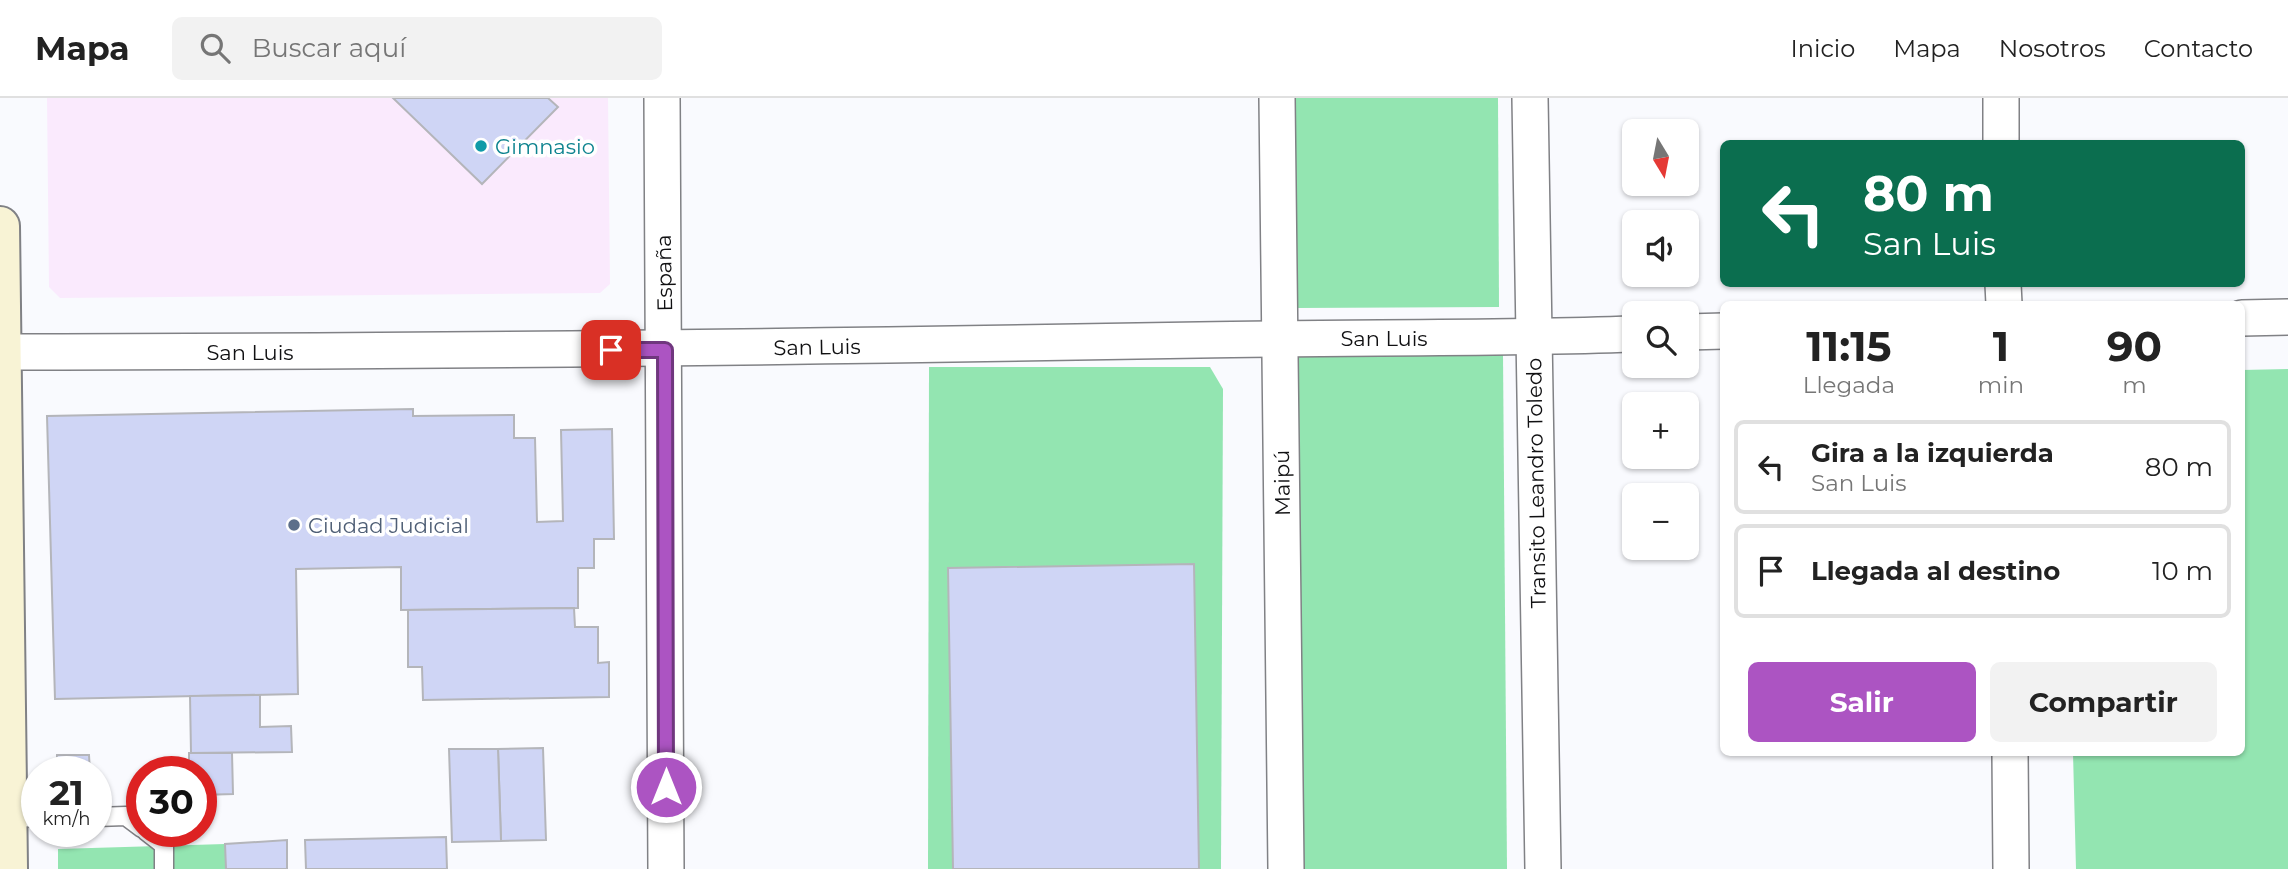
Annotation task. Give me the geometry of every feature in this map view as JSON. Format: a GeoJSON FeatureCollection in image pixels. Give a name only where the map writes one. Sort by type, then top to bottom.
{"type":"FeatureCollection","features":[{"type":"Feature","properties":{"kind":"street","name":"España"},"geometry":{"type":"LineString","coordinates":[[662,98],[666,869]]}},
{"type":"Feature","properties":{"kind":"street","name":"Maipú"},"geometry":{"type":"LineString","coordinates":[[1277,98],[1286,869]]}},
{"type":"Feature","properties":{"kind":"street","name":"Transito Leandro Toledo"},"geometry":{"type":"LineString","coordinates":[[1530,98],[1543,869]]}},
{"type":"Feature","properties":{"kind":"street"},"geometry":{"type":"LineString","coordinates":[[2001,98],[2001,140]]}},
{"type":"Feature","properties":{"kind":"street"},"geometry":{"type":"LineString","coordinates":[[0,226],[1,352],[21,795]]}},
{"type":"Feature","properties":{"kind":"street"},"geometry":{"type":"LineString","coordinates":[[2245,318],[2288,317]]}},
{"type":"Feature","properties":{"kind":"street"},"geometry":{"type":"LineString","coordinates":[[1699,332],[1720,331]]}},
{"type":"Feature","properties":{"kind":"street","name":"San Luis"},"geometry":{"type":"LineString","coordinates":[[1,352],[665,350],[1622,334]]}},
{"type":"Feature","properties":{"kind":"street"},"geometry":{"type":"LineString","coordinates":[[2010,756],[2011,869]]}},
{"type":"Feature","properties":{"kind":"street"},"geometry":{"type":"LineString","coordinates":[[8,869],[21,821]]}},
{"type":"Feature","properties":{"kind":"lane"},"geometry":{"type":"LineString","coordinates":[[164,847],[164,869]]}},
{"type":"Feature","properties":{"kind":"shaded area"},"geometry":{"type":"Polygon","coordinates":[[[47,98],[608,98],[610,284],[600,293],[60,298],[49,287],[47,98]]]}},
{"type":"Feature","properties":{"kind":"green space"},"geometry":{"type":"Polygon","coordinates":[[[1295,98],[1498,98],[1499,307],[1296,308],[1295,98]]]}},
{"type":"Feature","properties":{"kind":"green space"},"geometry":{"type":"Polygon","coordinates":[[[1503,354],[1507,869],[1300,869],[1296,357],[1503,354]]]}},
{"type":"Feature","properties":{"kind":"green space"},"geometry":{"type":"Polygon","coordinates":[[[929,367],[1210,367],[1223,389],[1221,869],[928,869],[929,367]]]}},
{"type":"Feature","properties":{"kind":"green space"},"geometry":{"type":"Polygon","coordinates":[[[2288,369],[2288,869],[2076,869],[2073,756],[2245,756],[2245,370],[2288,369]]]}},
{"type":"Feature","properties":{"kind":"green space"},"geometry":{"type":"Polygon","coordinates":[[[217,844],[225,844],[226,869],[58,869],[58,849],[217,847],[217,844]]]}},
{"type":"Feature","properties":{"kind":"building","name":"Gimnasio"},"geometry":{"type":"Polygon","coordinates":[[[393,98],[548,98],[558,107],[482,184],[393,98]]]}},
{"type":"Feature","properties":{"kind":"building"},"geometry":{"type":"Polygon","coordinates":[[[413,409],[413,416],[514,415],[514,438],[535,438],[537,522],[563,521],[561,430],[612,429],[614,539],[594,539],[594,568],[578,568],[578,608],[401,610],[401,567],[296,569],[298,694],[55,699],[47,416],[413,409]]]}},
{"type":"Feature","properties":{"kind":"building"},"geometry":{"type":"Polygon","coordinates":[[[1194,564],[1199,869],[953,869],[948,568],[1194,564]]]}},
{"type":"Feature","properties":{"kind":"building"},"geometry":{"type":"Polygon","coordinates":[[[574,608],[575,627],[598,627],[598,663],[609,662],[609,697],[423,700],[422,667],[408,667],[408,610],[574,608]]]}},
{"type":"Feature","properties":{"kind":"building"},"geometry":{"type":"Polygon","coordinates":[[[260,695],[260,727],[291,726],[292,752],[191,753],[190,696],[260,695]]]}},
{"type":"Feature","properties":{"kind":"building"},"geometry":{"type":"Polygon","coordinates":[[[543,748],[546,840],[501,841],[498,749],[543,748]]]}},
{"type":"Feature","properties":{"kind":"building"},"geometry":{"type":"Polygon","coordinates":[[[449,749],[498,749],[501,841],[452,842],[449,749]]]}},
{"type":"Feature","properties":{"kind":"building"},"geometry":{"type":"Polygon","coordinates":[[[189,753],[232,753],[233,794],[217,794],[217,756],[189,756],[189,753]]]}},
{"type":"Feature","properties":{"kind":"building"},"geometry":{"type":"Polygon","coordinates":[[[57,755],[89,756],[57,756],[57,755]]]}},
{"type":"Feature","properties":{"kind":"building"},"geometry":{"type":"Polygon","coordinates":[[[446,837],[447,869],[306,869],[305,840],[446,837]]]}},
{"type":"Feature","properties":{"kind":"building"},"geometry":{"type":"Polygon","coordinates":[[[287,840],[287,869],[226,869],[225,844],[287,840]]]}},
{"type":"Feature","properties":{"kind":"place","name":"Gimnasio"},"geometry":{"type":"Point","coordinates":[481,146]}},
{"type":"Feature","properties":{"kind":"place","name":"Ciudad Judicial"},"geometry":{"type":"Point","coordinates":[294,525]}},
{"type":"Feature","properties":{"kind":"route"},"geometry":{"type":"LineString","coordinates":[[611,350],[665,350],[666,787]]}}]}
